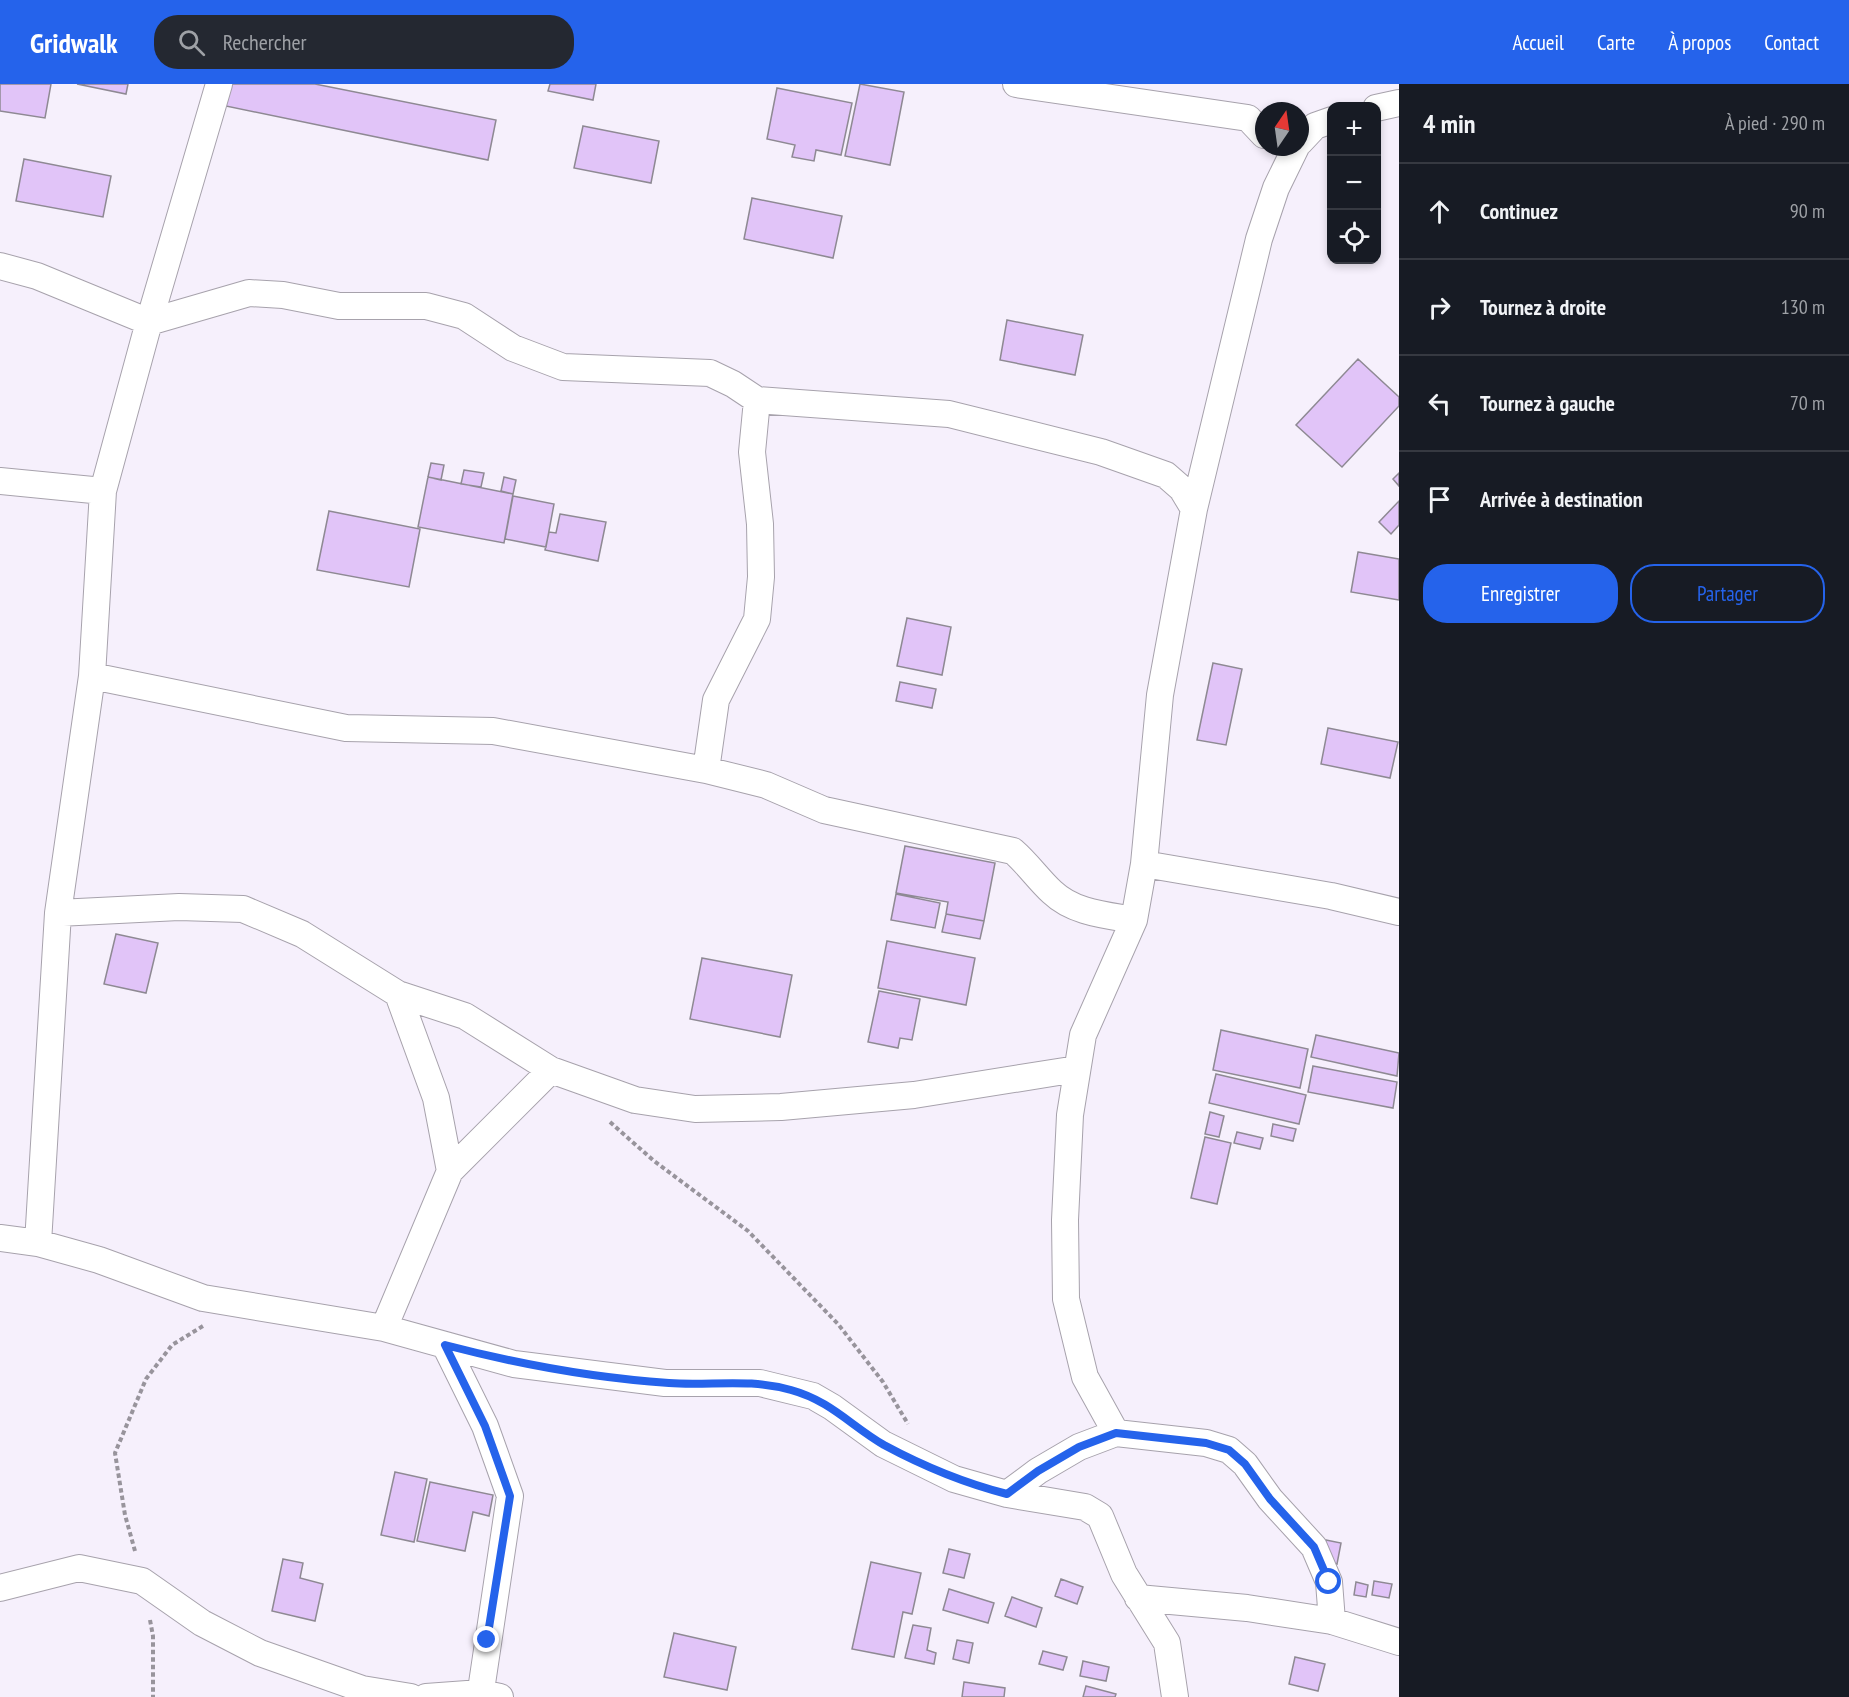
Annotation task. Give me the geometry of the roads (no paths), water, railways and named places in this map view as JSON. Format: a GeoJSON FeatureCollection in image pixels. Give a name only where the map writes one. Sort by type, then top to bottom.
{"type":"FeatureCollection","features":[{"type":"Feature","properties":{"kind":"street"},"geometry":{"type":"LineString","coordinates":[[38,1243],[58,914],[92,676],[104,491],[149,322],[219,84]]}},
{"type":"Feature","properties":{"kind":"street"},"geometry":{"type":"LineString","coordinates":[[1016,84],[1255,123]]}},
{"type":"Feature","properties":{"kind":"street"},"geometry":{"type":"LineString","coordinates":[[1381,107],[1399,103]]}},
{"type":"Feature","properties":{"kind":"street"},"geometry":{"type":"LineString","coordinates":[[1271,156],[1276,188]]}},
{"type":"Feature","properties":{"kind":"street"},"geometry":{"type":"LineString","coordinates":[[1116,1433],[1085,1377],[1066,1299],[1065,1220],[1070,1115],[1083,1035],[1134,920],[1144,864],[1160,695],[1194,509],[1259,240],[1276,188],[1292,156]]}},
{"type":"Feature","properties":{"kind":"street"},"geometry":{"type":"LineString","coordinates":[[0,266],[37,276],[149,322],[249,293],[283,295],[339,306],[426,306],[464,316],[513,348],[563,367],[710,373],[733,384],[757,400],[949,414],[1079,446],[1166,475],[1182,489],[1194,509]]}},
{"type":"Feature","properties":{"kind":"street"},"geometry":{"type":"LineString","coordinates":[[706,770],[716,700],[757,619],[761,577],[760,524],[752,452],[757,400]]}},
{"type":"Feature","properties":{"kind":"street"},"geometry":{"type":"LineString","coordinates":[[0,481],[104,491]]}},
{"type":"Feature","properties":{"kind":"street"},"geometry":{"type":"LineString","coordinates":[[92,676],[346,728],[493,731],[706,770],[766,785],[824,810],[1013,852],[1030,866],[1053,893],[1079,909],[1134,920]]}},
{"type":"Feature","properties":{"kind":"street"},"geometry":{"type":"LineString","coordinates":[[1144,864],[1331,896],[1399,912]]}},
{"type":"Feature","properties":{"kind":"street"},"geometry":{"type":"LineString","coordinates":[[58,914],[179,907],[243,909],[302,934],[398,994],[465,1016],[551,1070],[635,1101],[694,1109],[781,1107],[914,1095],[1077,1069]]}},
{"type":"Feature","properties":{"kind":"street"},"geometry":{"type":"LineString","coordinates":[[398,994],[436,1098],[450,1171]]}},
{"type":"Feature","properties":{"kind":"street"},"geometry":{"type":"LineString","coordinates":[[384,1328],[450,1171],[551,1070]]}},
{"type":"Feature","properties":{"kind":"street"},"geometry":{"type":"LineString","coordinates":[[0,1238],[38,1243],[99,1260],[203,1298],[235,1306],[384,1328],[514,1364],[665,1383],[740,1382],[788,1389],[813,1396],[883,1444],[954,1479],[1007,1494],[1085,1507],[1100,1516],[1124,1574],[1167,1643],[1175,1697]]}},
{"type":"Feature","properties":{"kind":"street"},"geometry":{"type":"LineString","coordinates":[[426,1697],[487,1696],[510,1496],[485,1426],[445,1345]]}},
{"type":"Feature","properties":{"kind":"street"},"geometry":{"type":"LineString","coordinates":[[1007,1494],[1038,1471],[1079,1447],[1116,1433],[1206,1443],[1229,1450],[1245,1464],[1270,1499],[1314,1547],[1329,1582],[1332,1621]]}},
{"type":"Feature","properties":{"kind":"street"},"geometry":{"type":"LineString","coordinates":[[0,1588],[79,1568],[142,1581],[202,1623],[260,1653],[362,1689],[411,1697]]}},
{"type":"Feature","properties":{"kind":"street"},"geometry":{"type":"LineString","coordinates":[[1138,1598],[1247,1608],[1332,1621],[1399,1642]]}}]}
